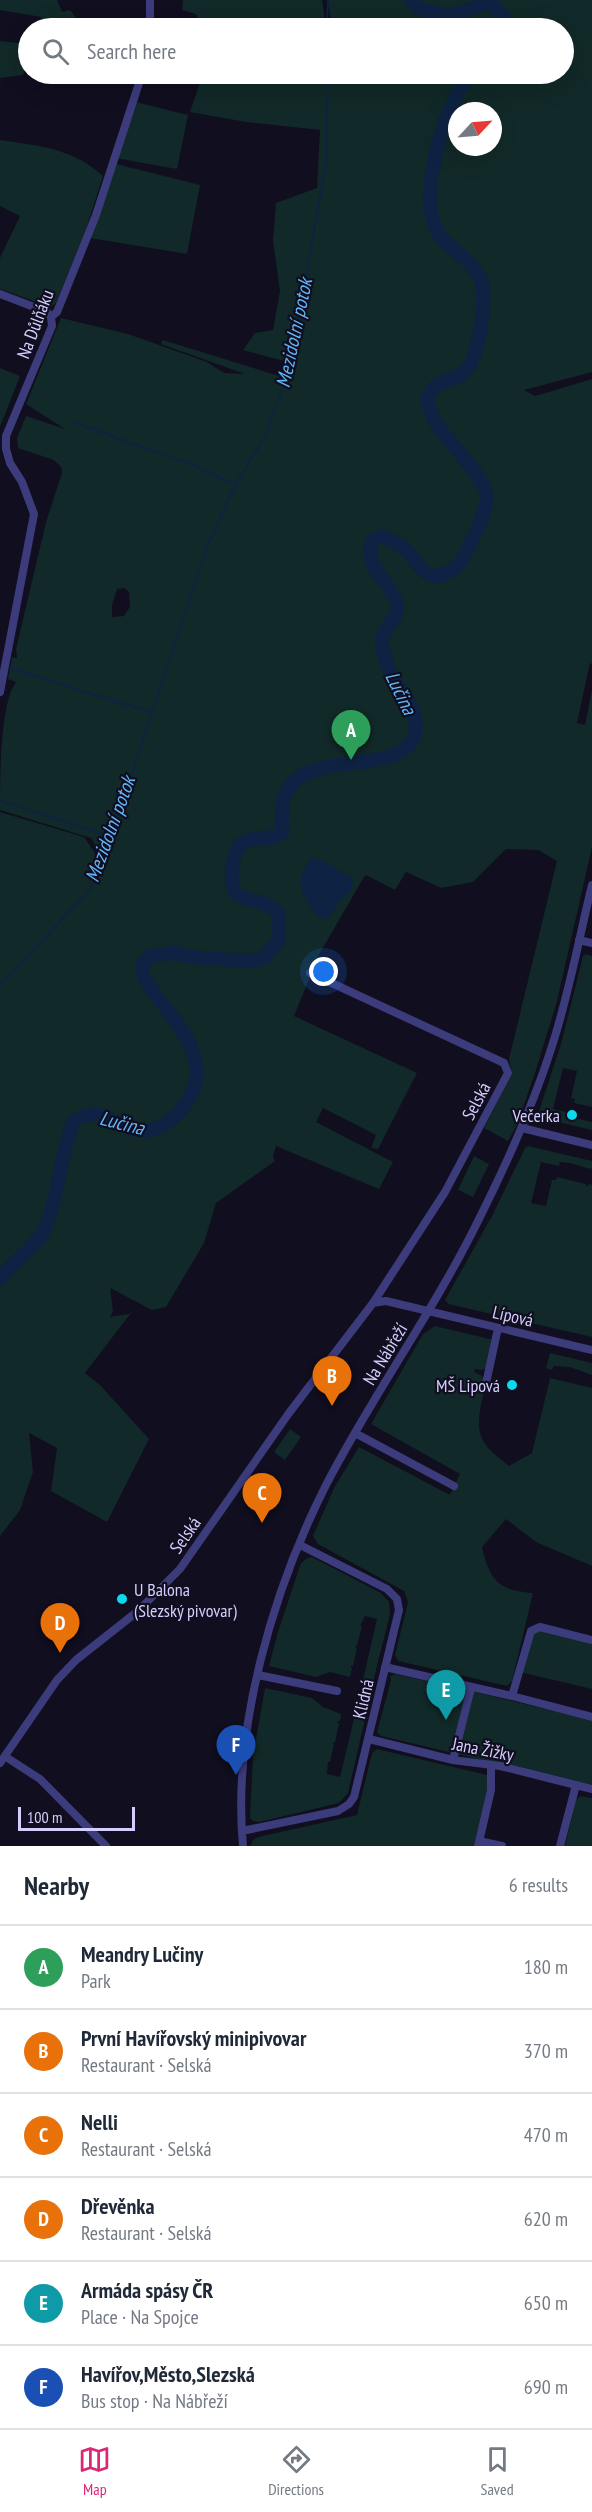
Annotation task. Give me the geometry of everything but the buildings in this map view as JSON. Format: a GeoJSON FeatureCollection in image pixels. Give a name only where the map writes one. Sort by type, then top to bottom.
{"type":"FeatureCollection","features":[{"type":"Feature","properties":{"kind":"street"},"geometry":{"type":"LineString","coordinates":[[150,0],[150,18]]}},
{"type":"Feature","properties":{"kind":"street","name":"Na Důlňáku"},"geometry":{"type":"LineString","coordinates":[[0,692],[34,520],[31,503],[10,463],[6,449],[6,436],[52,326],[51,317],[57,312],[96,215],[139,84]]}},
{"type":"Feature","properties":{"kind":"street"},"geometry":{"type":"LineString","coordinates":[[0,294],[47,312],[51,317]]}},
{"type":"Feature","properties":{"kind":"street","name":"Na Nábřeží"},"geometry":{"type":"LineString","coordinates":[[243,1846],[241,1777],[246,1731],[258,1675],[277,1606],[300,1545],[326,1487],[478,1221],[522,1128],[552,1045],[592,885]]}},
{"type":"Feature","properties":{"kind":"street"},"geometry":{"type":"LineString","coordinates":[[579,940],[592,943]]}},
{"type":"Feature","properties":{"kind":"street","name":"Selská"},"geometry":{"type":"LineString","coordinates":[[3,1760],[57,1680],[76,1660],[138,1611],[180,1569],[289,1413],[373,1303],[445,1192],[508,1073],[504,1063],[310,973]]}},
{"type":"Feature","properties":{"kind":"street"},"geometry":{"type":"LineString","coordinates":[[522,1128],[592,1145]]}},
{"type":"Feature","properties":{"kind":"street"},"geometry":{"type":"LineString","coordinates":[[373,1303],[386,1301],[428,1312]]}},
{"type":"Feature","properties":{"kind":"street","name":"Lípová"},"geometry":{"type":"LineString","coordinates":[[428,1312],[592,1350]]}},
{"type":"Feature","properties":{"kind":"street"},"geometry":{"type":"LineString","coordinates":[[485,1389],[498,1328]]}},
{"type":"Feature","properties":{"kind":"street"},"geometry":{"type":"LineString","coordinates":[[355,1433],[454,1486]]}},
{"type":"Feature","properties":{"kind":"street","name":"Klidná"},"geometry":{"type":"LineString","coordinates":[[242,1831],[338,1811],[349,1804],[354,1797],[399,1610],[397,1599],[387,1589],[300,1545]]}},
{"type":"Feature","properties":{"kind":"street"},"geometry":{"type":"LineString","coordinates":[[512,1696],[531,1630],[540,1627],[592,1640]]}},
{"type":"Feature","properties":{"kind":"street"},"geometry":{"type":"LineString","coordinates":[[386,1667],[592,1716]]}},
{"type":"Feature","properties":{"kind":"street"},"geometry":{"type":"LineString","coordinates":[[258,1675],[337,1691]]}},
{"type":"Feature","properties":{"kind":"street"},"geometry":{"type":"LineString","coordinates":[[453,1760],[471,1688]]}},
{"type":"Feature","properties":{"kind":"street","name":"Jana Žižky"},"geometry":{"type":"LineString","coordinates":[[369,1738],[453,1760],[491,1765],[592,1789]]}},
{"type":"Feature","properties":{"kind":"street"},"geometry":{"type":"LineString","coordinates":[[3,1760],[39,1779],[106,1846]]}},
{"type":"Feature","properties":{"kind":"street"},"geometry":{"type":"LineString","coordinates":[[491,1765],[491,1790],[478,1844],[502,1846]]}},
{"type":"Feature","properties":{"kind":"street"},"geometry":{"type":"LineString","coordinates":[[560,1846],[576,1785]]}},
{"type":"Feature","properties":{"kind":"green space"},"geometry":{"type":"Polygon","coordinates":[[[0,0],[57,0],[62,12],[70,10],[76,18],[41,18],[0,10],[0,0]]]}},
{"type":"Feature","properties":{"kind":"green space"},"geometry":{"type":"Polygon","coordinates":[[[183,0],[322,0],[325,18],[198,18],[196,14],[182,10],[183,0]]]}},
{"type":"Feature","properties":{"kind":"green space"},"geometry":{"type":"Polygon","coordinates":[[[328,0],[592,0],[592,372],[524,390],[535,396],[592,379],[592,664],[590,663],[577,723],[585,725],[592,690],[592,847],[557,1001],[517,1125],[508,1141],[484,1128],[512,1074],[509,1059],[557,861],[538,850],[506,849],[473,882],[441,888],[406,872],[395,890],[366,875],[364,877],[310,970],[310,977],[294,1016],[417,1073],[378,1149],[371,1148],[376,1135],[323,1108],[316,1122],[393,1162],[379,1189],[276,1146],[273,1156],[275,1161],[216,1203],[204,1243],[166,1307],[152,1310],[110,1288],[113,1311],[110,1317],[129,1314],[134,1309],[85,1373],[101,1386],[149,1439],[107,1522],[51,1491],[57,1448],[29,1433],[33,1472],[20,1510],[0,1536],[0,812],[84,837],[95,853],[95,861],[100,854],[91,838],[0,810],[4,723],[11,692],[16,682],[8,679],[12,657],[17,658],[16,649],[46,522],[62,473],[61,467],[54,460],[18,448],[17,438],[26,416],[65,429],[26,404],[61,318],[128,334],[207,362],[224,373],[245,374],[161,344],[163,340],[279,376],[281,371],[293,373],[292,367],[284,361],[243,350],[255,333],[273,330],[280,291],[273,241],[276,203],[317,188],[320,130],[246,122],[190,112],[200,84],[574,84],[574,18],[331,18],[328,0]],[[124,588],[117,589],[112,605],[112,617],[124,616],[130,607],[129,592],[124,588]]]}},
{"type":"Feature","properties":{"kind":"green space"},"geometry":{"type":"Polygon","coordinates":[[[0,41],[18,43],[18,76],[0,78],[0,41]]]}},
{"type":"Feature","properties":{"kind":"green space"},"geometry":{"type":"Polygon","coordinates":[[[136,102],[188,115],[177,169],[115,158],[136,102]]]}},
{"type":"Feature","properties":{"kind":"green space"},"geometry":{"type":"Polygon","coordinates":[[[0,140],[68,154],[80,159],[103,176],[86,229],[56,303],[51,307],[0,289],[0,258],[20,216],[0,206],[0,140]]]}},
{"type":"Feature","properties":{"kind":"green space"},"geometry":{"type":"Polygon","coordinates":[[[116,164],[200,185],[187,254],[90,238],[116,164]]]}},
{"type":"Feature","properties":{"kind":"green space"},"geometry":{"type":"Polygon","coordinates":[[[0,368],[20,376],[0,427],[0,368]]]}},
{"type":"Feature","properties":{"kind":"green space"},"geometry":{"type":"Polygon","coordinates":[[[586,954],[592,956],[592,1107],[574,1103],[575,1099],[571,1098],[577,1071],[563,1068],[553,1109],[571,1113],[571,1117],[592,1122],[592,1130],[541,1118],[538,1114],[561,1044],[583,956],[586,954]]]}},
{"type":"Feature","properties":{"kind":"green space"},"geometry":{"type":"Polygon","coordinates":[[[528,1146],[592,1161],[590,1169],[570,1163],[560,1162],[559,1166],[541,1162],[531,1203],[546,1206],[552,1180],[556,1180],[557,1177],[586,1184],[587,1187],[589,1184],[592,1185],[592,1337],[448,1304],[445,1300],[528,1146]]]}},
{"type":"Feature","properties":{"kind":"green space"},"geometry":{"type":"Polygon","coordinates":[[[474,1156],[489,1164],[473,1197],[458,1190],[474,1156]]]}},
{"type":"Feature","properties":{"kind":"green space"},"geometry":{"type":"Polygon","coordinates":[[[435,1326],[494,1340],[487,1368],[475,1369],[474,1372],[482,1376],[484,1383],[479,1426],[483,1441],[509,1466],[532,1453],[550,1378],[592,1388],[592,1566],[536,1542],[506,1519],[482,1547],[488,1568],[497,1582],[511,1589],[533,1593],[512,1681],[507,1686],[398,1661],[395,1655],[408,1602],[404,1591],[318,1544],[313,1536],[334,1488],[359,1447],[450,1495],[460,1474],[371,1424],[423,1334],[435,1326]]]}},
{"type":"Feature","properties":{"kind":"green space"},"geometry":{"type":"Polygon","coordinates":[[[550,1353],[592,1363],[592,1375],[570,1367],[554,1366],[552,1370],[546,1368],[550,1353]]]}},
{"type":"Feature","properties":{"kind":"green space"},"geometry":{"type":"Polygon","coordinates":[[[290,1429],[301,1437],[285,1460],[274,1452],[290,1429]]]}},
{"type":"Feature","properties":{"kind":"green space"},"geometry":{"type":"Polygon","coordinates":[[[312,1557],[381,1593],[389,1602],[390,1614],[373,1682],[363,1680],[377,1619],[365,1616],[360,1626],[362,1627],[355,1647],[357,1648],[353,1666],[350,1666],[352,1668],[350,1677],[330,1672],[316,1677],[269,1666],[301,1563],[312,1557]]]}},
{"type":"Feature","properties":{"kind":"green space"},"geometry":{"type":"Polygon","coordinates":[[[544,1630],[592,1642],[592,1689],[520,1672],[526,1645],[533,1635],[544,1630]]]}},
{"type":"Feature","properties":{"kind":"green space"},"geometry":{"type":"Polygon","coordinates":[[[395,1674],[461,1689],[462,1692],[462,1689],[592,1720],[592,1786],[381,1736],[377,1732],[391,1680],[390,1676],[395,1674]]]}},
{"type":"Feature","properties":{"kind":"green space"},"geometry":{"type":"Polygon","coordinates":[[[265,1688],[312,1698],[323,1707],[341,1714],[340,1721],[337,1721],[339,1724],[335,1742],[332,1744],[334,1744],[327,1774],[340,1777],[355,1715],[365,1719],[348,1793],[339,1803],[259,1822],[250,1818],[253,1756],[265,1688]]]}},
{"type":"Feature","properties":{"kind":"green space"},"geometry":{"type":"Polygon","coordinates":[[[377,1749],[487,1775],[489,1780],[474,1846],[250,1846],[258,1837],[357,1815],[372,1753],[377,1749]]]}},
{"type":"Feature","properties":{"kind":"green space"},"geometry":{"type":"Polygon","coordinates":[[[580,1796],[592,1798],[592,1846],[565,1846],[576,1800],[580,1796]]]}},
{"type":"Feature","properties":{"kind":"water"},"geometry":{"type":"Polygon","coordinates":[[[311,858],[320,859],[353,879],[352,890],[340,900],[329,917],[319,918],[304,896],[302,875],[311,858]]]}},
{"type":"Feature","properties":{"kind":"waterway","name":"Mezidolní potok"},"geometry":{"type":"LineString","coordinates":[[327,18],[328,0]]}},
{"type":"Feature","properties":{"kind":"waterway","name":"Lučina"},"geometry":{"type":"LineString","coordinates":[[411,0],[419,8],[442,15],[459,14],[477,6],[492,5],[504,18]]}},
{"type":"Feature","properties":{"kind":"waterway","name":"Mezidolní potok"},"geometry":{"type":"LineString","coordinates":[[0,986],[91,888],[103,861],[207,547],[236,484],[264,438],[289,372],[327,157],[327,84]]}},
{"type":"Feature","properties":{"kind":"waterway","name":"Lučina"},"geometry":{"type":"LineString","coordinates":[[0,1279],[35,1244],[44,1230],[74,1121],[87,1115],[97,1115],[132,1129],[142,1131],[153,1129],[165,1124],[177,1114],[192,1093],[196,1079],[193,1053],[188,1040],[145,980],[142,970],[145,961],[151,955],[172,953],[200,958],[254,961],[265,957],[279,940],[279,913],[269,906],[237,894],[233,888],[233,863],[239,847],[248,840],[277,836],[282,833],[284,799],[288,789],[300,777],[336,765],[377,760],[395,755],[408,746],[415,733],[416,723],[411,705],[391,675],[382,648],[383,636],[397,613],[397,604],[394,595],[374,566],[370,550],[372,541],[382,536],[406,550],[430,575],[443,575],[455,568],[464,557],[486,507],[486,489],[475,471],[435,421],[427,397],[436,386],[459,376],[470,365],[481,323],[483,298],[481,280],[471,265],[438,233],[432,217],[430,197],[436,152],[451,107],[463,84]]}},
{"type":"Feature","properties":{"kind":"waterway"},"geometry":{"type":"LineString","coordinates":[[73,422],[190,464],[235,484]]}},
{"type":"Feature","properties":{"kind":"waterway","name":"Mezidolní potok"},"geometry":{"type":"LineString","coordinates":[[12,669],[151,712]]}},
{"type":"Feature","properties":{"kind":"waterway"},"geometry":{"type":"LineString","coordinates":[[0,801],[111,836]]}},
{"type":"Feature","properties":{"kind":"place","name":"Meandry Lučiny"},"geometry":{"type":"Point","coordinates":[351,760]}},
{"type":"Feature","properties":{"kind":"place","name":"Večerka"},"geometry":{"type":"Point","coordinates":[572,1115]}},
{"type":"Feature","properties":{"kind":"place","name":"MŠ Lipová"},"geometry":{"type":"Point","coordinates":[512,1385]}},
{"type":"Feature","properties":{"kind":"place","name":"První Havířovský minipivovar"},"geometry":{"type":"Point","coordinates":[332,1406]}},
{"type":"Feature","properties":{"kind":"place","name":"Nelli"},"geometry":{"type":"Point","coordinates":[262,1523]}},
{"type":"Feature","properties":{"kind":"place","name":"U Balona (Slezský pivovar)"},"geometry":{"type":"Point","coordinates":[122,1599]}},
{"type":"Feature","properties":{"kind":"place","name":"Dřevěnka"},"geometry":{"type":"Point","coordinates":[60,1653]}},
{"type":"Feature","properties":{"kind":"place","name":"Armáda spásy ČR"},"geometry":{"type":"Point","coordinates":[446,1720]}},
{"type":"Feature","properties":{"kind":"place","name":"Havířov,Město,Slezská"},"geometry":{"type":"Point","coordinates":[236,1775]}}]}
